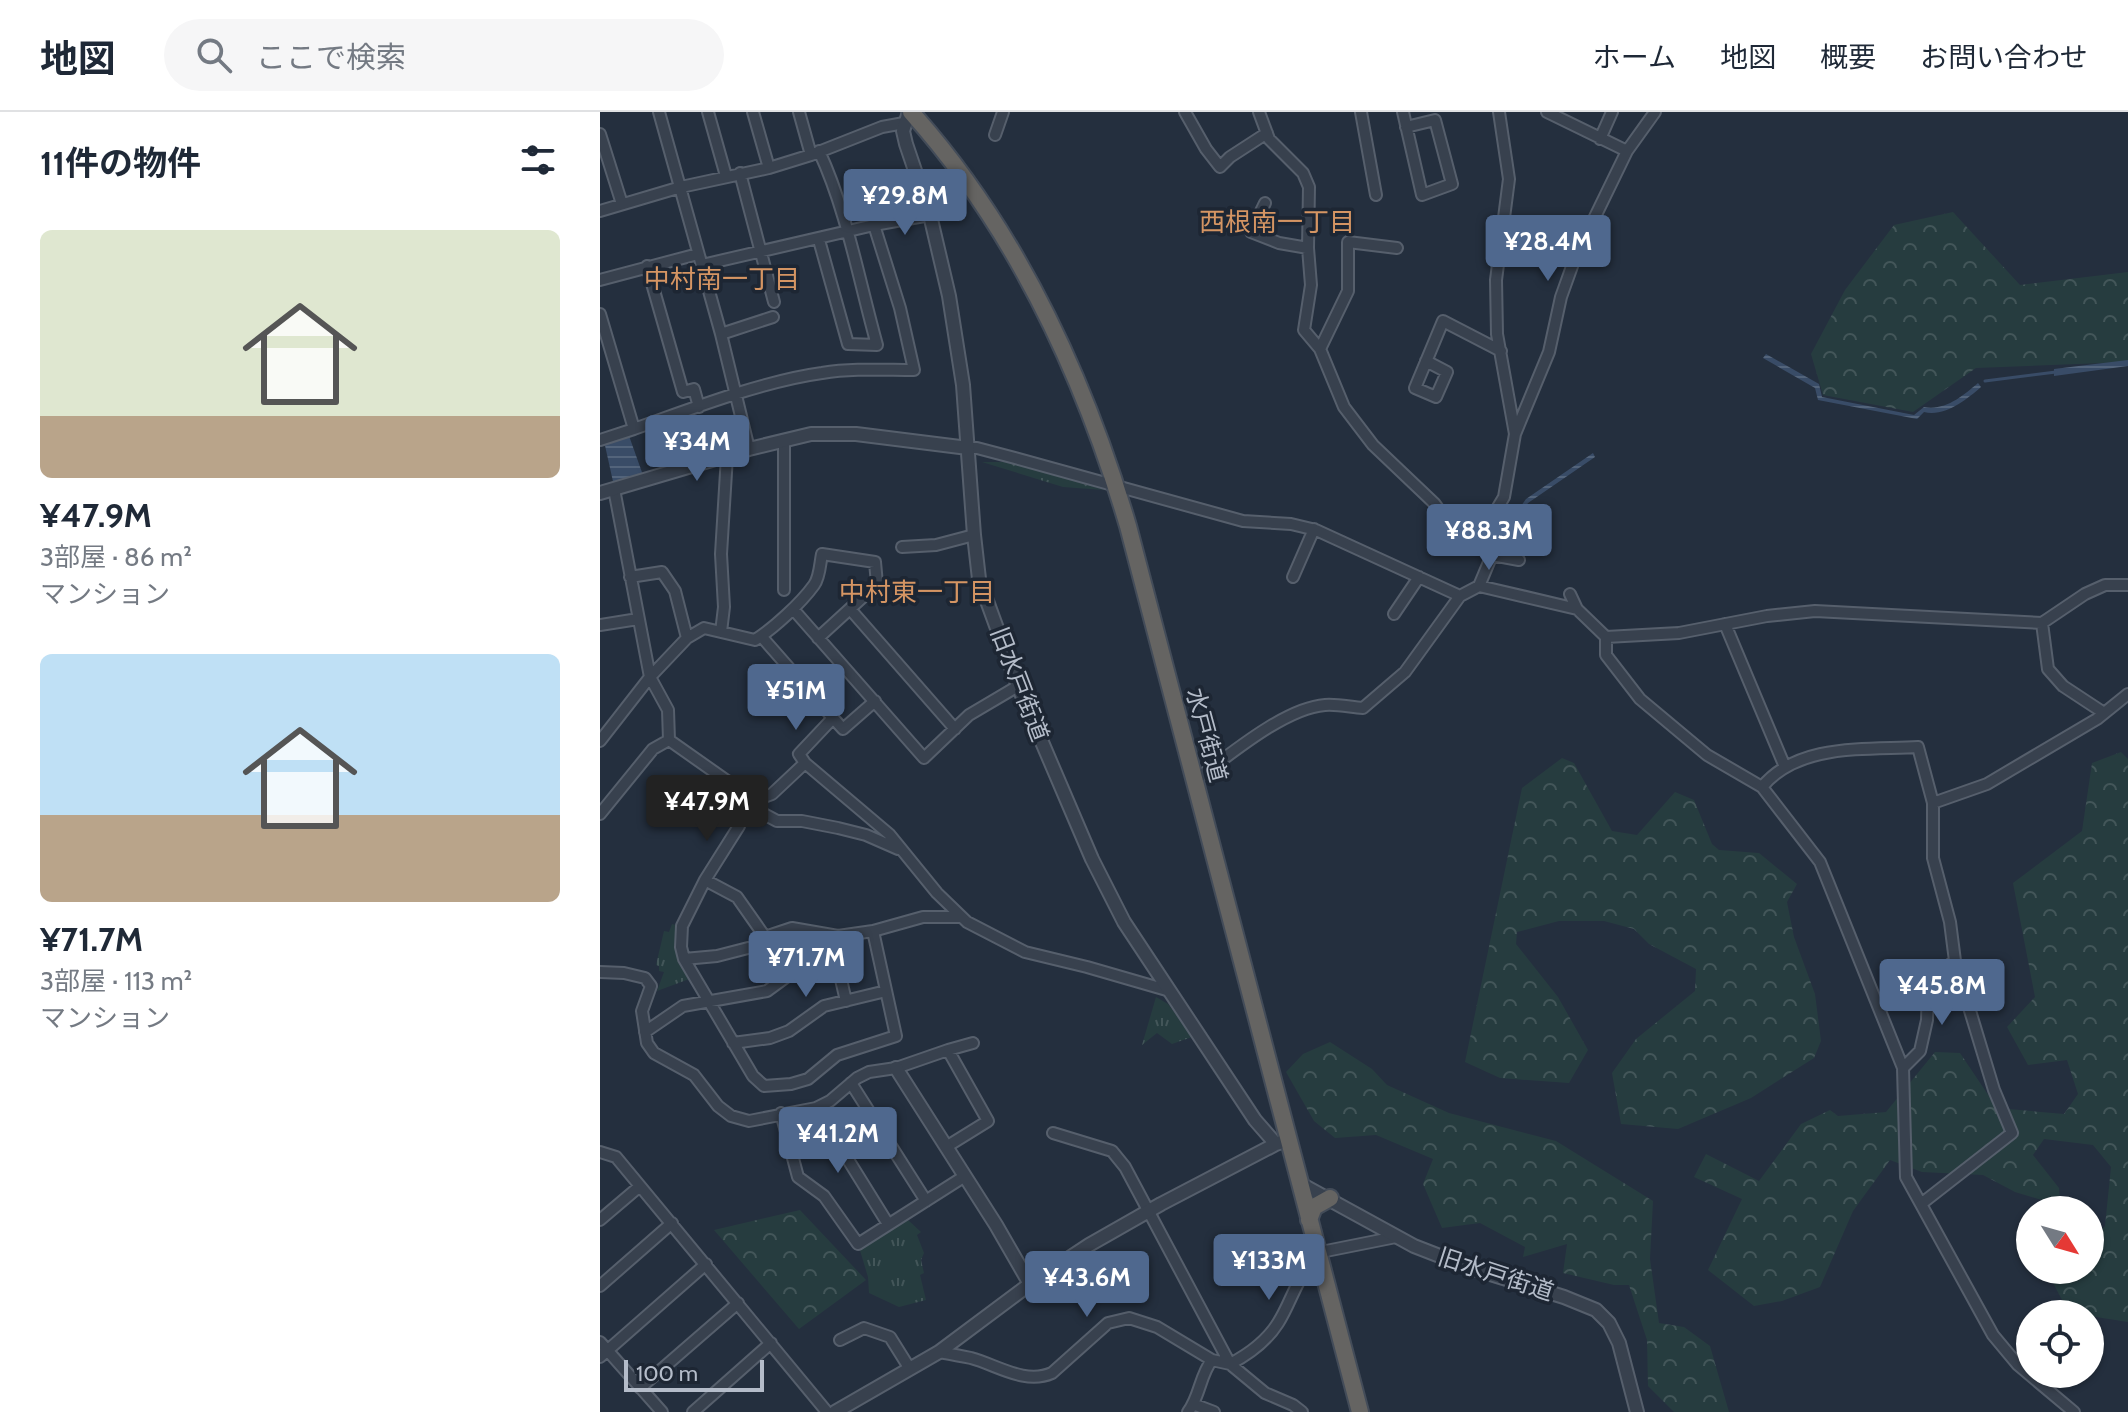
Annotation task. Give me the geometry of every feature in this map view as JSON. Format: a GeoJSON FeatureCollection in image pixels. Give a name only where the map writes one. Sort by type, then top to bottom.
{"type":"FeatureCollection","features":[{"type":"Feature","properties":{"kind":"highway","name":"水戸街道"},"geometry":{"type":"LineString","coordinates":[[908,116],[961,175],[1028,280],[1080,387],[1116,487],[1194,781],[1282,1142],[1299,1183],[1360,1412]]}},
{"type":"Feature","properties":{"kind":"highway"},"geometry":{"type":"LineString","coordinates":[[1309,1220],[1314,1207],[1330,1198]]}},
{"type":"Feature","properties":{"kind":"street"},"geometry":{"type":"LineString","coordinates":[[659,112],[721,334],[749,449]]}},
{"type":"Feature","properties":{"kind":"street"},"geometry":{"type":"LineString","coordinates":[[708,112],[726,176]]}},
{"type":"Feature","properties":{"kind":"street"},"geometry":{"type":"LineString","coordinates":[[753,112],[769,168]]}},
{"type":"Feature","properties":{"kind":"street"},"geometry":{"type":"LineString","coordinates":[[799,112],[815,153],[827,168],[877,345],[848,344],[819,240]]}},
{"type":"Feature","properties":{"kind":"street"},"geometry":{"type":"LineString","coordinates":[[995,135],[1003,112]]}},
{"type":"Feature","properties":{"kind":"street"},"geometry":{"type":"LineString","coordinates":[[1185,112],[1220,167],[1267,133]]}},
{"type":"Feature","properties":{"kind":"street"},"geometry":{"type":"LineString","coordinates":[[1259,112],[1269,139],[1303,173],[1309,187],[1311,285],[1304,330],[1320,349],[1344,407],[1373,445],[1434,503],[1454,530],[1492,555],[1519,560]]}},
{"type":"Feature","properties":{"kind":"street"},"geometry":{"type":"LineString","coordinates":[[1361,112],[1376,195]]}},
{"type":"Feature","properties":{"kind":"street"},"geometry":{"type":"LineString","coordinates":[[1403,112],[1406,127],[1422,195],[1452,184],[1435,120],[1406,127]]}},
{"type":"Feature","properties":{"kind":"street"},"geometry":{"type":"LineString","coordinates":[[1499,112],[1509,179],[1496,280],[1497,334],[1515,434]]}},
{"type":"Feature","properties":{"kind":"street"},"geometry":{"type":"LineString","coordinates":[[1547,112],[1627,151]]}},
{"type":"Feature","properties":{"kind":"street"},"geometry":{"type":"LineString","coordinates":[[1600,139],[1612,112]]}},
{"type":"Feature","properties":{"kind":"street"},"geometry":{"type":"LineString","coordinates":[[1476,544],[1504,497],[1515,434],[1549,352],[1561,297],[1575,258],[1627,151],[1655,112]]}},
{"type":"Feature","properties":{"kind":"street"},"geometry":{"type":"LineString","coordinates":[[600,211],[681,187],[769,168],[908,116]]}},
{"type":"Feature","properties":{"kind":"street","name":"旧水戸街道"},"geometry":{"type":"LineString","coordinates":[[908,116],[906,144],[930,215],[952,310],[963,385],[979,579],[1018,686],[1092,859],[1124,922],[1255,1120],[1282,1142]]}},
{"type":"Feature","properties":{"kind":"street"},"geometry":{"type":"LineString","coordinates":[[600,134],[622,204]]}},
{"type":"Feature","properties":{"kind":"street"},"geometry":{"type":"LineString","coordinates":[[740,173],[774,302]]}},
{"type":"Feature","properties":{"kind":"street"},"geometry":{"type":"LineString","coordinates":[[1265,203],[1251,232],[1279,243],[1308,248]]}},
{"type":"Feature","properties":{"kind":"street"},"geometry":{"type":"LineString","coordinates":[[601,279],[647,266],[759,252],[930,215]]}},
{"type":"Feature","properties":{"kind":"street"},"geometry":{"type":"LineString","coordinates":[[600,440],[699,407],[820,373],[914,370],[900,308],[874,225]]}},
{"type":"Feature","properties":{"kind":"street"},"geometry":{"type":"LineString","coordinates":[[1320,349],[1348,291],[1348,242],[1397,248]]}},
{"type":"Feature","properties":{"kind":"street"},"geometry":{"type":"LineString","coordinates":[[647,266],[683,392],[694,389],[699,407]]}},
{"type":"Feature","properties":{"kind":"street"},"geometry":{"type":"LineString","coordinates":[[600,314],[634,429]]}},
{"type":"Feature","properties":{"kind":"street"},"geometry":{"type":"LineString","coordinates":[[721,334],[773,317]]}},
{"type":"Feature","properties":{"kind":"street"},"geometry":{"type":"LineString","coordinates":[[1426,361],[1443,321],[1501,351]]}},
{"type":"Feature","properties":{"kind":"street"},"geometry":{"type":"LineString","coordinates":[[600,493],[811,434],[832,433],[977,448],[1243,521],[1314,529],[1460,596]]}},
{"type":"Feature","properties":{"kind":"street"},"geometry":{"type":"LineString","coordinates":[[784,440],[784,590]]}},
{"type":"Feature","properties":{"kind":"street"},"geometry":{"type":"LineString","coordinates":[[721,632],[724,607],[721,554],[727,456]]}},
{"type":"Feature","properties":{"kind":"street"},"geometry":{"type":"LineString","coordinates":[[614,489],[650,677],[668,710],[669,740]]}},
{"type":"Feature","properties":{"kind":"street"},"geometry":{"type":"LineString","coordinates":[[1293,577],[1314,529]]}},
{"type":"Feature","properties":{"kind":"street"},"geometry":{"type":"LineString","coordinates":[[902,547],[936,545],[974,535]]}},
{"type":"Feature","properties":{"kind":"street"},"geometry":{"type":"LineString","coordinates":[[600,741],[650,677],[687,638],[704,628],[755,640],[793,609],[816,583],[822,554],[875,562],[877,584],[818,638]]}},
{"type":"Feature","properties":{"kind":"street"},"geometry":{"type":"LineString","coordinates":[[1194,781],[1256,735],[1297,713],[1323,705],[1363,708],[1405,672],[1460,596],[1479,586],[1492,555]]}},
{"type":"Feature","properties":{"kind":"street"},"geometry":{"type":"LineString","coordinates":[[630,577],[662,572],[675,591],[687,638]]}},
{"type":"Feature","properties":{"kind":"street"},"geometry":{"type":"LineString","coordinates":[[1394,614],[1419,577]]}},
{"type":"Feature","properties":{"kind":"street"},"geometry":{"type":"LineString","coordinates":[[1606,637],[1679,633],[1815,611],[2042,623],[2085,594],[2105,585],[2128,585]]}},
{"type":"Feature","properties":{"kind":"street"},"geometry":{"type":"LineString","coordinates":[[1479,586],[1577,609]]}},
{"type":"Feature","properties":{"kind":"street"},"geometry":{"type":"LineString","coordinates":[[1570,594],[1577,609],[1606,637],[1606,655],[1640,699],[1707,755],[1762,787],[1820,862],[1903,1068],[1906,1177],[1993,1335],[2018,1365],[2074,1412]]}},
{"type":"Feature","properties":{"kind":"street"},"geometry":{"type":"LineString","coordinates":[[793,609],[924,758],[969,715],[1018,686]]}},
{"type":"Feature","properties":{"kind":"street"},"geometry":{"type":"LineString","coordinates":[[850,609],[955,729]]}},
{"type":"Feature","properties":{"kind":"street"},"geometry":{"type":"LineString","coordinates":[[600,625],[638,619]]}},
{"type":"Feature","properties":{"kind":"street"},"geometry":{"type":"LineString","coordinates":[[2042,623],[2048,669],[2063,686],[2104,713]]}},
{"type":"Feature","properties":{"kind":"street"},"geometry":{"type":"LineString","coordinates":[[1725,624],[1785,767]]}},
{"type":"Feature","properties":{"kind":"street"},"geometry":{"type":"LineString","coordinates":[[761,636],[843,729],[875,701]]}},
{"type":"Feature","properties":{"kind":"street"},"geometry":{"type":"LineString","coordinates":[[1933,803],[1987,784],[2104,713],[2128,694]]}},
{"type":"Feature","properties":{"kind":"street"},"geometry":{"type":"LineString","coordinates":[[833,718],[799,754],[805,763],[889,834],[960,917],[1025,952],[1170,991]]}},
{"type":"Feature","properties":{"kind":"street"},"geometry":{"type":"LineString","coordinates":[[669,740],[747,795],[739,826],[705,880],[682,926],[681,947],[684,959],[733,1043],[753,1076],[764,1086],[808,1079],[837,1055],[896,1036],[873,931]]}},
{"type":"Feature","properties":{"kind":"street"},"geometry":{"type":"LineString","coordinates":[[600,814],[653,749],[669,740]]}},
{"type":"Feature","properties":{"kind":"street"},"geometry":{"type":"LineString","coordinates":[[1762,787],[1773,774],[1785,767],[1828,752],[1918,747],[1933,803],[1933,858],[1950,922],[1955,961],[1994,1090],[2012,1133],[1921,1204]]}},
{"type":"Feature","properties":{"kind":"street"},"geometry":{"type":"LineString","coordinates":[[745,804],[772,794],[805,763]]}},
{"type":"Feature","properties":{"kind":"street"},"geometry":{"type":"LineString","coordinates":[[745,804],[777,821],[802,821],[838,828],[866,835],[903,852]]}},
{"type":"Feature","properties":{"kind":"street"},"geometry":{"type":"LineString","coordinates":[[705,880],[737,897],[765,937]]}},
{"type":"Feature","properties":{"kind":"street"},"geometry":{"type":"LineString","coordinates":[[684,959],[717,956],[752,947],[765,937],[792,928],[838,936],[873,931],[923,917],[960,917]]}},
{"type":"Feature","properties":{"kind":"street"},"geometry":{"type":"LineString","coordinates":[[645,1032],[683,1006],[767,991],[797,969],[821,959],[836,958],[846,1001]]}},
{"type":"Feature","properties":{"kind":"street"},"geometry":{"type":"LineString","coordinates":[[1903,1068],[1920,1051],[1927,1020],[1928,987],[1939,972],[1955,961]]}},
{"type":"Feature","properties":{"kind":"street"},"geometry":{"type":"LineString","coordinates":[[600,972],[645,978],[651,986],[642,1011],[647,1043],[654,1053],[694,1075],[718,1106],[731,1116],[749,1121],[816,1108],[869,1072],[896,1068],[973,1043]]}},
{"type":"Feature","properties":{"kind":"street"},"geometry":{"type":"LineString","coordinates":[[733,1043],[770,1038],[789,1031],[824,1006],[886,991]]}},
{"type":"Feature","properties":{"kind":"street"},"geometry":{"type":"LineString","coordinates":[[946,1147],[988,1121],[948,1050]]}},
{"type":"Feature","properties":{"kind":"street"},"geometry":{"type":"LineString","coordinates":[[896,1068],[1030,1284]]}},
{"type":"Feature","properties":{"kind":"street"},"geometry":{"type":"LineString","coordinates":[[851,1083],[926,1201]]}},
{"type":"Feature","properties":{"kind":"street"},"geometry":{"type":"LineString","coordinates":[[816,1108],[888,1224]]}},
{"type":"Feature","properties":{"kind":"street"},"geometry":{"type":"LineString","coordinates":[[781,1113],[798,1177],[824,1196],[858,1244],[965,1176]]}},
{"type":"Feature","properties":{"kind":"street"},"geometry":{"type":"LineString","coordinates":[[1053,1133],[1112,1151],[1125,1167],[1230,1364],[1265,1393],[1302,1412]]}},
{"type":"Feature","properties":{"kind":"street"},"geometry":{"type":"LineString","coordinates":[[835,1412],[939,1352],[1030,1284],[1147,1211],[1282,1142]]}},
{"type":"Feature","properties":{"kind":"street"},"geometry":{"type":"LineString","coordinates":[[600,1153],[616,1157],[827,1412]]}},
{"type":"Feature","properties":{"kind":"street","name":"旧水戸街道"},"geometry":{"type":"LineString","coordinates":[[1299,1183],[1396,1237],[1468,1267],[1596,1310],[1609,1323],[1619,1343],[1637,1412]]}},
{"type":"Feature","properties":{"kind":"street"},"geometry":{"type":"LineString","coordinates":[[600,1220],[640,1186]]}},
{"type":"Feature","properties":{"kind":"street"},"geometry":{"type":"LineString","coordinates":[[600,1286],[672,1223]]}},
{"type":"Feature","properties":{"kind":"street"},"geometry":{"type":"LineString","coordinates":[[939,1352],[1041,1378],[1052,1373],[1108,1323],[1129,1318],[1157,1327],[1212,1360],[1230,1364],[1267,1338],[1279,1322],[1292,1292],[1319,1255],[1396,1237]]}},
{"type":"Feature","properties":{"kind":"street"},"geometry":{"type":"LineString","coordinates":[[662,1412],[603,1350],[706,1264]]}},
{"type":"Feature","properties":{"kind":"street"},"geometry":{"type":"LineString","coordinates":[[640,1388],[738,1303]]}},
{"type":"Feature","properties":{"kind":"street"},"geometry":{"type":"LineString","coordinates":[[840,1340],[864,1328],[890,1337],[910,1369]]}},
{"type":"Feature","properties":{"kind":"street"},"geometry":{"type":"LineString","coordinates":[[693,1412],[771,1343]]}},
{"type":"Feature","properties":{"kind":"street"},"geometry":{"type":"LineString","coordinates":[[1212,1360],[1205,1369],[1191,1408],[1214,1412]]}},
{"type":"Feature","properties":{"kind":"green space"},"geometry":{"type":"Polygon","coordinates":[[[1953,212],[2020,285],[2128,272],[2128,362],[1976,368],[1913,412],[1823,395],[1811,354],[1845,290],[1894,225],[1953,212]]]}},
{"type":"Feature","properties":{"kind":"green space"},"geometry":{"type":"Polygon","coordinates":[[[982,462],[1011,462],[1104,490],[1063,487],[982,462]]]}},
{"type":"Feature","properties":{"kind":"green space"},"geometry":{"type":"Polygon","coordinates":[[[2121,752],[2128,759],[2128,1322],[2104,1318],[2104,1300],[2062,1300],[2054,1284],[2104,1284],[2104,1227],[2111,1167],[2093,1145],[2044,1139],[2033,1155],[2059,1188],[2060,1196],[2028,1196],[1983,1175],[1922,1172],[1890,1160],[1853,1211],[1820,1287],[1782,1301],[1754,1306],[1708,1270],[1742,1199],[1694,1177],[1706,1154],[1759,1181],[1801,1124],[1830,1110],[1838,1116],[1886,1112],[1935,1052],[1960,1053],[1997,1108],[2064,1114],[2078,1094],[2067,1060],[2028,1065],[2007,1027],[2035,997],[2013,883],[2082,831],[2092,763],[2121,752]]]}},
{"type":"Feature","properties":{"kind":"green space"},"geometry":{"type":"Polygon","coordinates":[[[1562,758],[1574,763],[1612,831],[1637,835],[1675,792],[1694,800],[1712,844],[1719,850],[1759,853],[1797,884],[1787,902],[1794,937],[1815,994],[1821,1041],[1814,1058],[1751,1098],[1678,1129],[1621,1124],[1612,1073],[1636,1039],[1695,991],[1696,969],[1649,944],[1634,929],[1604,921],[1559,921],[1517,932],[1516,944],[1558,997],[1588,1050],[1569,1083],[1500,1078],[1465,1062],[1522,788],[1562,758]]]}},
{"type":"Feature","properties":{"kind":"green space"},"geometry":{"type":"Polygon","coordinates":[[[672,924],[679,926],[692,978],[657,991],[664,972],[659,971],[656,965],[664,931],[669,932],[672,924]]]}},
{"type":"Feature","properties":{"kind":"green space"},"geometry":{"type":"Polygon","coordinates":[[[1156,997],[1168,1004],[1192,1037],[1172,1044],[1157,1033],[1142,1045],[1156,997]]]}},
{"type":"Feature","properties":{"kind":"green space"},"geometry":{"type":"Polygon","coordinates":[[[1330,1042],[1372,1069],[1387,1085],[1449,1113],[1556,1141],[1653,1201],[1650,1259],[1659,1323],[1684,1327],[1710,1346],[1729,1412],[1674,1412],[1648,1386],[1647,1340],[1629,1285],[1614,1285],[1563,1273],[1567,1244],[1523,1257],[1525,1247],[1480,1223],[1442,1228],[1423,1184],[1433,1159],[1376,1135],[1335,1138],[1314,1121],[1286,1072],[1303,1054],[1330,1042]]]}},
{"type":"Feature","properties":{"kind":"green space"},"geometry":{"type":"Polygon","coordinates":[[[800,1210],[866,1280],[799,1329],[714,1230],[800,1210]]]}},
{"type":"Feature","properties":{"kind":"green space"},"geometry":{"type":"Polygon","coordinates":[[[902,1218],[921,1232],[917,1235],[924,1253],[921,1260],[924,1273],[920,1275],[926,1300],[899,1307],[869,1293],[868,1277],[859,1247],[902,1218]]]}},
{"type":"Feature","properties":{"kind":"water"},"geometry":{"type":"Polygon","coordinates":[[[1766,354],[1819,384],[1822,397],[1914,415],[1924,407],[1939,407],[1953,401],[1978,383],[1981,387],[1955,406],[1940,412],[1924,412],[1917,419],[1818,400],[1815,388],[1763,358],[1766,354]]]}},
{"type":"Feature","properties":{"kind":"water"},"geometry":{"type":"Polygon","coordinates":[[[2128,360],[2128,366],[2054,376],[2054,369],[2128,360]]]}},
{"type":"Feature","properties":{"kind":"water"},"geometry":{"type":"Polygon","coordinates":[[[628,433],[644,478],[614,486],[604,441],[628,433]]]}},
{"type":"Feature","properties":{"kind":"water"},"geometry":{"type":"Polygon","coordinates":[[[1593,453],[1595,457],[1528,503],[1519,516],[1508,524],[1498,523],[1499,518],[1506,519],[1516,513],[1526,499],[1593,453]]]}},
{"type":"Feature","properties":{"kind":"waterway"},"geometry":{"type":"LineString","coordinates":[[1985,381],[2056,372]]}},
{"type":"Feature","properties":{"kind":"district","name":"西根南一丁目"},"geometry":{"type":"Point","coordinates":[1277,222]}},
{"type":"Feature","properties":{"kind":"district","name":"中村南一丁目"},"geometry":{"type":"Point","coordinates":[722,279]}},
{"type":"Feature","properties":{"kind":"district","name":"中村東一丁目"},"geometry":{"type":"Point","coordinates":[917,592]}}]}
